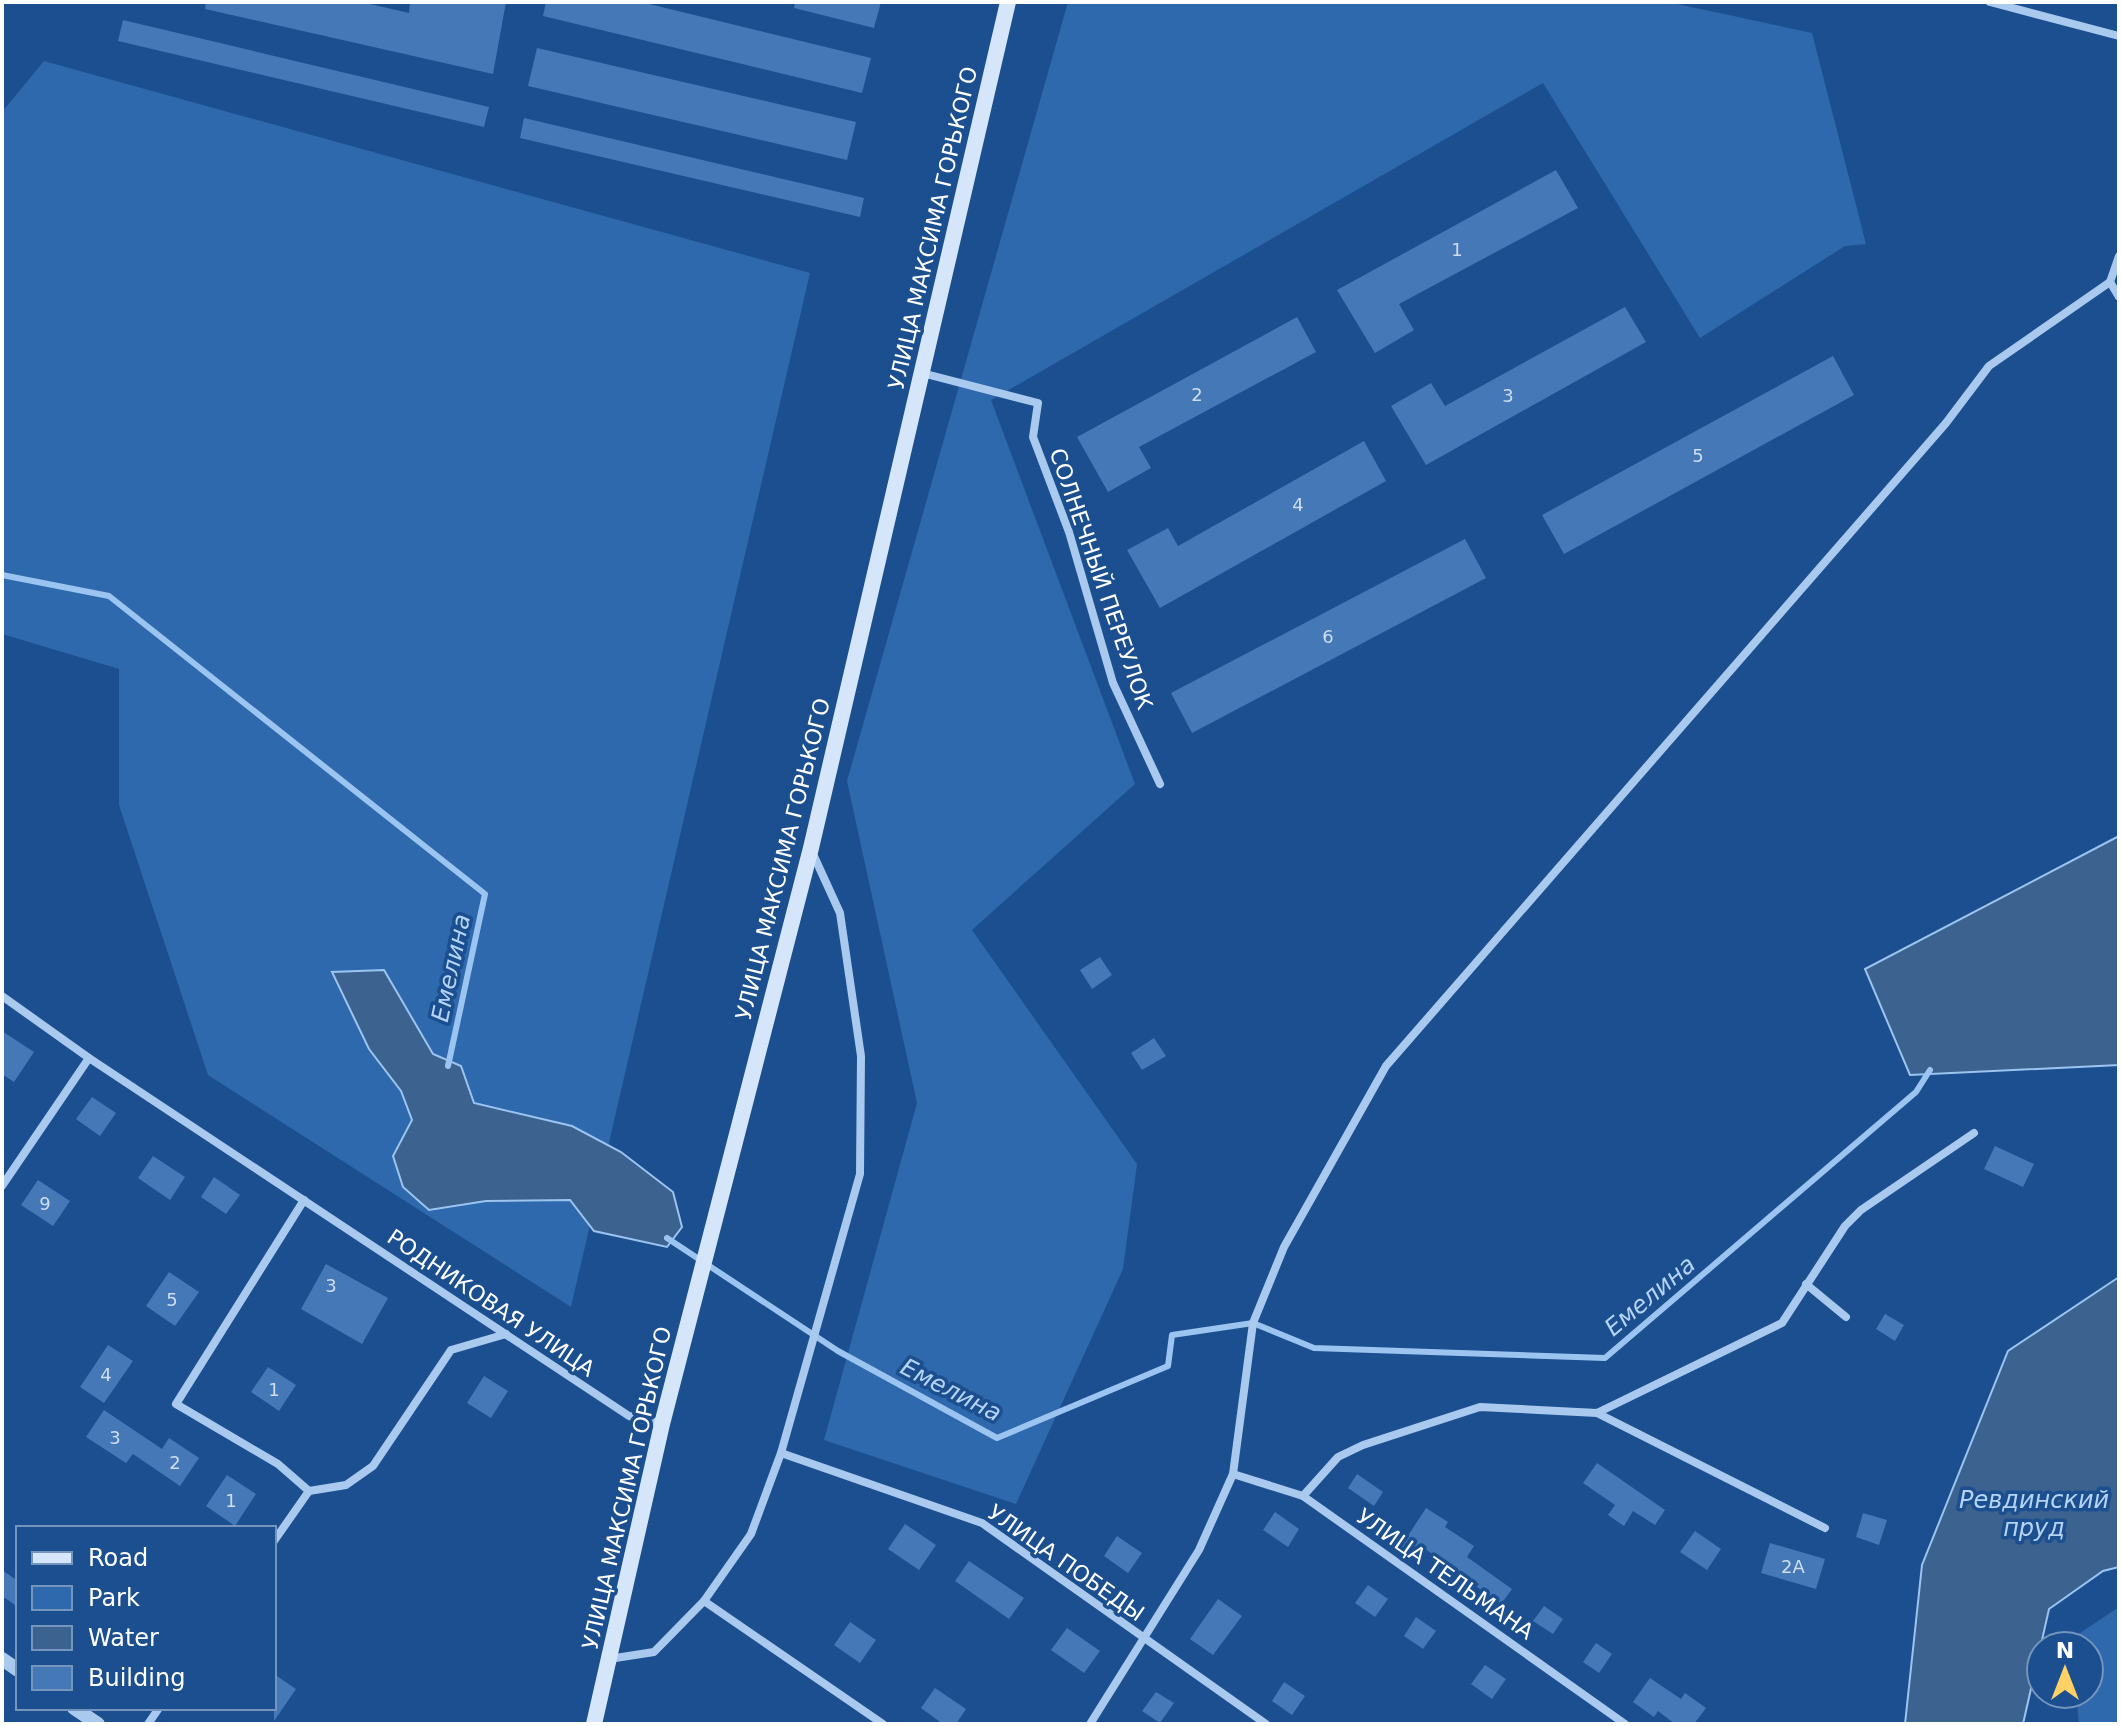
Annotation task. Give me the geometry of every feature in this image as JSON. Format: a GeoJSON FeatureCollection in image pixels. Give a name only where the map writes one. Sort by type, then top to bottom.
{"type":"FeatureCollection","features":[{"type":"Feature","properties":{"kind":"main road","name":"УЛИЦА МАКСИМА ГОРЬКОГО"},"geometry":{"type":"LineString","coordinates":[[594,1724],[662,1424],[811,848],[1008,2]]}},
{"type":"Feature","properties":{"kind":"street"},"geometry":{"type":"LineString","coordinates":[[1990,2],[2119,36]]}},
{"type":"Feature","properties":{"kind":"street"},"geometry":{"type":"LineString","coordinates":[[1090,1724],[1199,1550],[1233,1474],[1253,1323],[1284,1247],[1386,1066],[1946,423],[1989,366],[2110,282],[2119,256]]}},
{"type":"Feature","properties":{"kind":"street"},"geometry":{"type":"LineString","coordinates":[[2110,282],[2119,297]]}},
{"type":"Feature","properties":{"kind":"street","name":"СОЛНЕЧНЫЙ ПЕРЕУЛОК"},"geometry":{"type":"LineString","coordinates":[[922,373],[1038,403],[1033,437],[1069,532],[1113,683],[1160,784]]}},
{"type":"Feature","properties":{"kind":"street"},"geometry":{"type":"LineString","coordinates":[[609,1659],[654,1652],[704,1601],[751,1534],[781,1453],[860,1174],[861,1056],[840,913],[811,848]]}},
{"type":"Feature","properties":{"kind":"street","name":"РОДНИКОВАЯ УЛИЦА"},"geometry":{"type":"LineString","coordinates":[[2,996],[89,1058],[629,1416],[662,1424]]}},
{"type":"Feature","properties":{"kind":"street"},"geometry":{"type":"LineString","coordinates":[[2,1186],[89,1058]]}},
{"type":"Feature","properties":{"kind":"street"},"geometry":{"type":"LineString","coordinates":[[1597,1413],[1782,1323],[1845,1226],[1861,1210],[1974,1133]]}},
{"type":"Feature","properties":{"kind":"street"},"geometry":{"type":"LineString","coordinates":[[304,1200],[176,1404],[278,1464],[309,1491]]}},
{"type":"Feature","properties":{"kind":"street"},"geometry":{"type":"LineString","coordinates":[[1806,1284],[1846,1317]]}},
{"type":"Feature","properties":{"kind":"street"},"geometry":{"type":"LineString","coordinates":[[276,1538],[309,1491],[346,1485],[373,1466],[451,1350],[506,1334]]}},
{"type":"Feature","properties":{"kind":"street"},"geometry":{"type":"LineString","coordinates":[[1303,1496],[1338,1457],[1363,1445],[1480,1407],[1597,1413],[1825,1528]]}},
{"type":"Feature","properties":{"kind":"street","name":"УЛИЦА ПОБЕДЫ"},"geometry":{"type":"LineString","coordinates":[[781,1453],[982,1523],[1266,1724]]}},
{"type":"Feature","properties":{"kind":"street","name":"УЛИЦА ТЕЛЬМАНА"},"geometry":{"type":"LineString","coordinates":[[1233,1474],[1303,1496],[1625,1724]]}},
{"type":"Feature","properties":{"kind":"street"},"geometry":{"type":"LineString","coordinates":[[704,1601],[883,1724]]}},
{"type":"Feature","properties":{"kind":"street"},"geometry":{"type":"LineString","coordinates":[[77,1710],[98,1724]]}},
{"type":"Feature","properties":{"kind":"green space"},"geometry":{"type":"Polygon","coordinates":[[[1068,2],[1668,2],[1812,33],[1866,244],[1845,246],[1700,338],[1543,83],[991,400],[1135,784],[972,930],[1137,1164],[1123,1269],[1016,1504],[824,1440],[917,1103],[847,781],[1068,2]]]}},
{"type":"Feature","properties":{"kind":"green space"},"geometry":{"type":"Polygon","coordinates":[[[44,61],[810,273],[571,1307],[208,1075],[119,805],[119,669],[2,634],[2,112],[44,61]]]}},
{"type":"Feature","properties":{"kind":"green space"},"geometry":{"type":"Polygon","coordinates":[[[2119,1607],[2119,1724],[2079,1724],[2078,1710],[2105,1710],[2105,1630],[2084,1630],[2119,1607]]]}},
{"type":"Feature","properties":{"kind":"water"},"geometry":{"type":"Polygon","coordinates":[[[2119,836],[2119,1065],[1910,1075],[1865,969],[2119,836]]]}},
{"type":"Feature","properties":{"kind":"water"},"geometry":{"type":"Polygon","coordinates":[[[384,970],[433,1054],[461,1066],[474,1103],[572,1126],[621,1152],[673,1192],[682,1227],[667,1247],[594,1231],[570,1200],[486,1201],[429,1210],[403,1187],[393,1156],[412,1120],[401,1091],[369,1049],[332,972],[384,970]]]}},
{"type":"Feature","properties":{"kind":"water","name":"Ревдинский пруд"},"geometry":{"type":"Polygon","coordinates":[[[2119,1277],[2119,1567],[2103,1571],[2049,1609],[2044,1630],[2025,1630],[2026,1710],[2023,1724],[1905,1724],[1922,1565],[2008,1351],[2119,1277]]]}},
{"type":"Feature","properties":{"kind":"building"},"geometry":{"type":"Polygon","coordinates":[[[206,2],[361,2],[409,13],[410,2],[506,2],[493,74],[205,9],[206,2]]]}},
{"type":"Feature","properties":{"kind":"building"},"geometry":{"type":"Polygon","coordinates":[[[546,2],[641,2],[871,58],[862,93],[543,16],[546,2]]]}},
{"type":"Feature","properties":{"kind":"building"},"geometry":{"type":"Polygon","coordinates":[[[795,2],[881,2],[874,28],[794,8],[795,2]]]}},
{"type":"Feature","properties":{"kind":"building"},"geometry":{"type":"Polygon","coordinates":[[[123,20],[489,107],[484,127],[118,41],[123,20]]]}},
{"type":"Feature","properties":{"kind":"building"},"geometry":{"type":"Polygon","coordinates":[[[537,48],[856,122],[847,160],[528,86],[537,48]]]}},
{"type":"Feature","properties":{"kind":"building"},"geometry":{"type":"Polygon","coordinates":[[[524,118],[864,198],[860,217],[520,138],[524,118]]]}},
{"type":"Feature","properties":{"kind":"building"},"geometry":{"type":"Polygon","coordinates":[[[1556,170],[1578,208],[1399,304],[1414,330],[1375,353],[1337,290],[1556,170]]]}},
{"type":"Feature","properties":{"kind":"building"},"geometry":{"type":"Polygon","coordinates":[[[1625,307],[1646,342],[1426,465],[1391,406],[1431,383],[1445,406],[1625,307]]]}},
{"type":"Feature","properties":{"kind":"building"},"geometry":{"type":"Polygon","coordinates":[[[1297,317],[1316,352],[1139,447],[1151,468],[1108,492],[1077,437],[1297,317]]]}},
{"type":"Feature","properties":{"kind":"building"},"geometry":{"type":"Polygon","coordinates":[[[1833,356],[1854,395],[1564,554],[1542,515],[1833,356]]]}},
{"type":"Feature","properties":{"kind":"building"},"geometry":{"type":"Polygon","coordinates":[[[1364,441],[1386,481],[1160,608],[1127,550],[1168,528],[1178,546],[1364,441]]]}},
{"type":"Feature","properties":{"kind":"building"},"geometry":{"type":"Polygon","coordinates":[[[1465,539],[1486,578],[1192,733],[1171,693],[1465,539]]]}},
{"type":"Feature","properties":{"kind":"building"},"geometry":{"type":"Polygon","coordinates":[[[1100,957],[1112,975],[1092,989],[1080,970],[1100,957]]]}},
{"type":"Feature","properties":{"kind":"building"},"geometry":{"type":"Polygon","coordinates":[[[2,1031],[34,1052],[14,1082],[2,1074],[2,1031]]]}},
{"type":"Feature","properties":{"kind":"building"},"geometry":{"type":"Polygon","coordinates":[[[1154,1038],[1166,1056],[1142,1070],[1131,1053],[1154,1038]]]}},
{"type":"Feature","properties":{"kind":"building"},"geometry":{"type":"Polygon","coordinates":[[[92,1097],[116,1113],[100,1136],[76,1119],[92,1097]]]}},
{"type":"Feature","properties":{"kind":"building"},"geometry":{"type":"Polygon","coordinates":[[[1995,1146],[2034,1164],[2023,1187],[1984,1169],[1995,1146]]]}},
{"type":"Feature","properties":{"kind":"building"},"geometry":{"type":"Polygon","coordinates":[[[153,1156],[185,1177],[170,1200],[138,1178],[153,1156]]]}},
{"type":"Feature","properties":{"kind":"building"},"geometry":{"type":"Polygon","coordinates":[[[214,1177],[240,1195],[226,1214],[201,1197],[214,1177]]]}},
{"type":"Feature","properties":{"kind":"building"},"geometry":{"type":"Polygon","coordinates":[[[38,1180],[70,1201],[53,1226],[21,1205],[38,1180]]]}},
{"type":"Feature","properties":{"kind":"building"},"geometry":{"type":"Polygon","coordinates":[[[326,1264],[388,1298],[362,1344],[301,1309],[326,1264]]]}},
{"type":"Feature","properties":{"kind":"building"},"geometry":{"type":"Polygon","coordinates":[[[169,1272],[199,1292],[175,1326],[146,1306],[169,1272]]]}},
{"type":"Feature","properties":{"kind":"building"},"geometry":{"type":"Polygon","coordinates":[[[1885,1314],[1904,1325],[1895,1341],[1876,1329],[1885,1314]]]}},
{"type":"Feature","properties":{"kind":"building"},"geometry":{"type":"Polygon","coordinates":[[[108,1345],[133,1361],[104,1403],[80,1387],[108,1345]]]}},
{"type":"Feature","properties":{"kind":"building"},"geometry":{"type":"Polygon","coordinates":[[[268,1367],[296,1385],[279,1411],[251,1392],[268,1367]]]}},
{"type":"Feature","properties":{"kind":"building"},"geometry":{"type":"Polygon","coordinates":[[[484,1376],[508,1391],[491,1418],[467,1403],[484,1376]]]}},
{"type":"Feature","properties":{"kind":"building"},"geometry":{"type":"Polygon","coordinates":[[[104,1410],[162,1449],[169,1438],[199,1458],[180,1486],[133,1454],[126,1463],[86,1437],[104,1410]]]}},
{"type":"Feature","properties":{"kind":"building"},"geometry":{"type":"Polygon","coordinates":[[[1597,1463],[1665,1510],[1655,1525],[1633,1511],[1624,1526],[1608,1515],[1615,1505],[1583,1483],[1597,1463]]]}},
{"type":"Feature","properties":{"kind":"building"},"geometry":{"type":"Polygon","coordinates":[[[1357,1474],[1383,1492],[1374,1506],[1348,1488],[1357,1474]]]}},
{"type":"Feature","properties":{"kind":"building"},"geometry":{"type":"Polygon","coordinates":[[[227,1475],[256,1494],[235,1526],[206,1506],[227,1475]]]}},
{"type":"Feature","properties":{"kind":"building"},"geometry":{"type":"Polygon","coordinates":[[[1426,1508],[1448,1522],[1445,1527],[1474,1546],[1467,1557],[1512,1589],[1501,1604],[1477,1587],[1479,1584],[1425,1549],[1418,1559],[1400,1548],[1426,1508]]]}},
{"type":"Feature","properties":{"kind":"building"},"geometry":{"type":"Polygon","coordinates":[[[1275,1512],[1299,1529],[1288,1547],[1263,1530],[1275,1512]]]}},
{"type":"Feature","properties":{"kind":"building"},"geometry":{"type":"Polygon","coordinates":[[[1863,1513],[1887,1520],[1879,1545],[1856,1537],[1863,1513]]]}},
{"type":"Feature","properties":{"kind":"building"},"geometry":{"type":"Polygon","coordinates":[[[905,1524],[936,1545],[919,1570],[888,1549],[905,1524]]]}},
{"type":"Feature","properties":{"kind":"building"},"geometry":{"type":"Polygon","coordinates":[[[1695,1531],[1721,1549],[1707,1570],[1680,1552],[1695,1531]]]}},
{"type":"Feature","properties":{"kind":"building"},"geometry":{"type":"Polygon","coordinates":[[[1117,1536],[1142,1553],[1128,1573],[1104,1556],[1117,1536]]]}},
{"type":"Feature","properties":{"kind":"building"},"geometry":{"type":"Polygon","coordinates":[[[1770,1543],[1825,1559],[1816,1589],[1761,1573],[1770,1543]]]}},
{"type":"Feature","properties":{"kind":"building"},"geometry":{"type":"Polygon","coordinates":[[[969,1561],[1024,1598],[1009,1619],[955,1581],[969,1561]]]}},
{"type":"Feature","properties":{"kind":"building"},"geometry":{"type":"Polygon","coordinates":[[[2,1570],[16,1580],[16,1606],[2,1596],[2,1570]]]}},
{"type":"Feature","properties":{"kind":"building"},"geometry":{"type":"Polygon","coordinates":[[[1368,1585],[1388,1599],[1375,1617],[1355,1603],[1368,1585]]]}},
{"type":"Feature","properties":{"kind":"building"},"geometry":{"type":"Polygon","coordinates":[[[1218,1599],[1242,1616],[1213,1655],[1190,1639],[1218,1599]]]}},
{"type":"Feature","properties":{"kind":"building"},"geometry":{"type":"Polygon","coordinates":[[[1544,1606],[1563,1619],[1553,1634],[1533,1621],[1544,1606]]]}},
{"type":"Feature","properties":{"kind":"building"},"geometry":{"type":"Polygon","coordinates":[[[1416,1617],[1436,1631],[1423,1649],[1404,1636],[1416,1617]]]}},
{"type":"Feature","properties":{"kind":"building"},"geometry":{"type":"Polygon","coordinates":[[[850,1622],[876,1640],[860,1663],[834,1645],[850,1622]]]}},
{"type":"Feature","properties":{"kind":"building"},"geometry":{"type":"Polygon","coordinates":[[[1067,1628],[1100,1651],[1084,1673],[1051,1650],[1067,1628]]]}},
{"type":"Feature","properties":{"kind":"building"},"geometry":{"type":"Polygon","coordinates":[[[1596,1643],[1612,1654],[1599,1673],[1583,1662],[1596,1643]]]}},
{"type":"Feature","properties":{"kind":"building"},"geometry":{"type":"Polygon","coordinates":[[[1485,1665],[1506,1679],[1492,1699],[1471,1684],[1485,1665]]]}},
{"type":"Feature","properties":{"kind":"building"},"geometry":{"type":"Polygon","coordinates":[[[276,1675],[296,1689],[274,1721],[276,1710],[276,1675]]]}},
{"type":"Feature","properties":{"kind":"building"},"geometry":{"type":"Polygon","coordinates":[[[1650,1678],[1681,1699],[1685,1693],[1706,1708],[1694,1724],[1675,1724],[1658,1711],[1654,1717],[1633,1702],[1650,1678]]]}},
{"type":"Feature","properties":{"kind":"building"},"geometry":{"type":"Polygon","coordinates":[[[1284,1682],[1305,1696],[1292,1715],[1272,1701],[1284,1682]]]}},
{"type":"Feature","properties":{"kind":"building"},"geometry":{"type":"Polygon","coordinates":[[[935,1688],[966,1709],[956,1724],[943,1724],[921,1708],[935,1688]]]}},
{"type":"Feature","properties":{"kind":"building"},"geometry":{"type":"Polygon","coordinates":[[[1156,1692],[1174,1703],[1160,1723],[1142,1711],[1156,1692]]]}},
{"type":"Feature","properties":{"kind":"waterway","name":"Емелина"},"geometry":{"type":"LineString","coordinates":[[2,575],[109,596],[485,894],[448,1066]]}},
{"type":"Feature","properties":{"kind":"waterway","name":"Емелина"},"geometry":{"type":"LineString","coordinates":[[667,1238],[838,1351],[997,1438],[1168,1366],[1172,1335],[1253,1323],[1314,1348],[1605,1358],[1916,1092],[1930,1070]]}}]}
